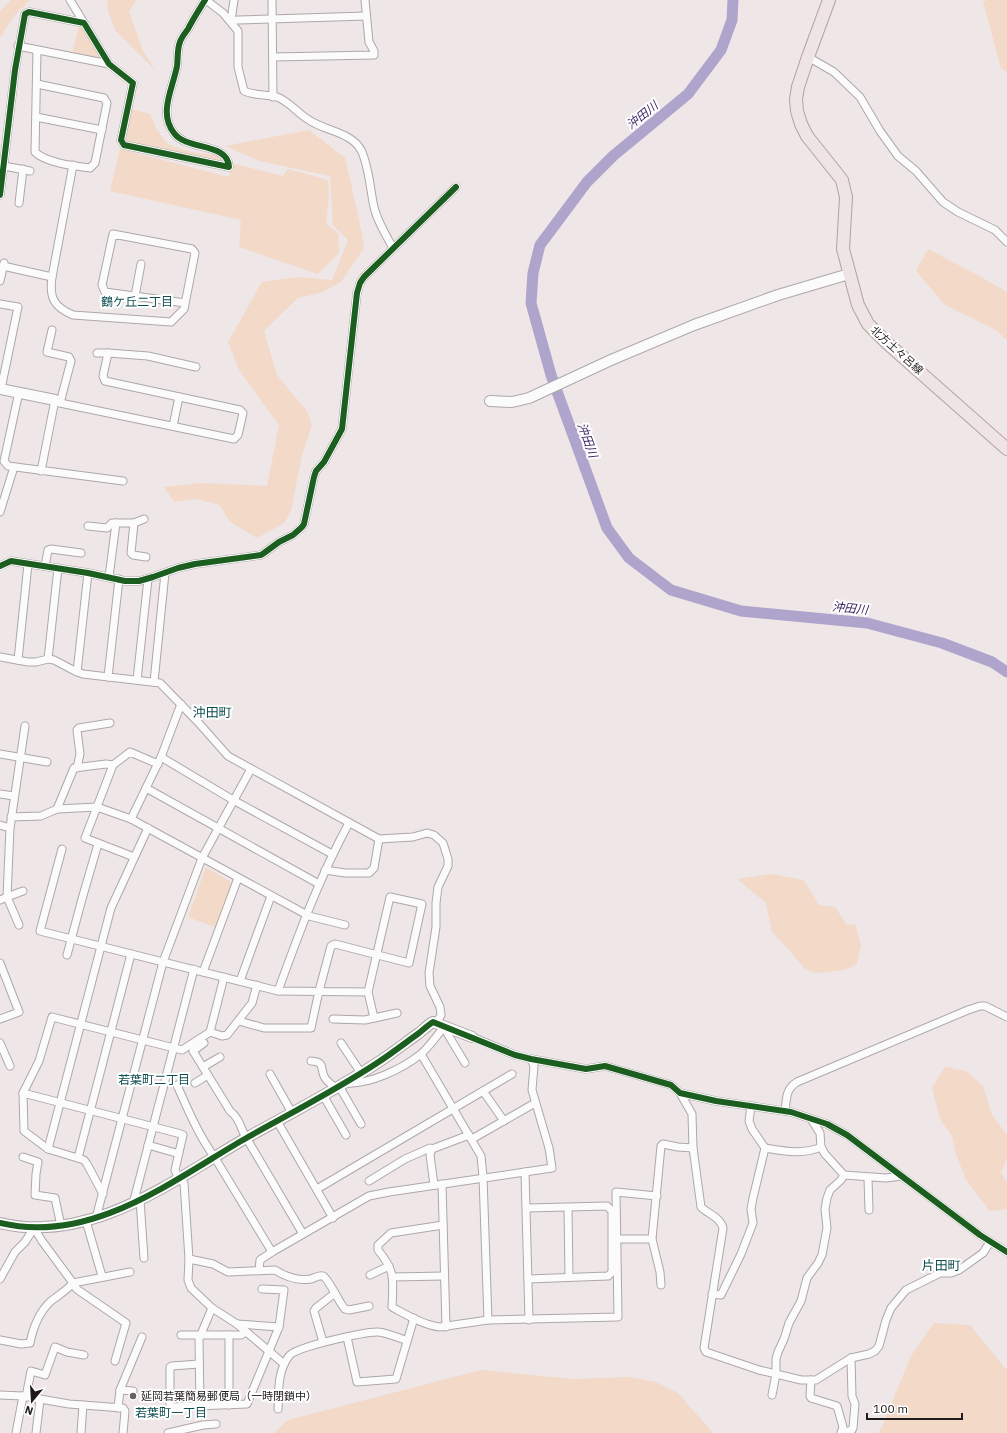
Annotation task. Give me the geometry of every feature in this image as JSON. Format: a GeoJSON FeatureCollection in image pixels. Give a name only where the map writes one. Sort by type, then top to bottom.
{"type":"FeatureCollection","features":[{"type":"Feature","properties":{"kind":"main road","name":"北方土々呂線"},"geometry":{"type":"LineString","coordinates":[[829,0],[798,87],[796,99],[797,112],[807,136],[842,180],[846,197],[843,249],[858,305],[868,324],[887,343],[1007,449]]}},
{"type":"Feature","properties":{"kind":"street"},"geometry":{"type":"LineString","coordinates":[[70,0],[109,64],[133,83],[121,140],[124,145],[229,167],[229,160],[222,153],[206,147],[181,141],[168,124],[166,116],[167,102],[173,84],[180,43],[205,0],[223,13],[238,30],[238,67],[244,91],[251,94],[282,99],[322,128],[339,133],[353,141],[361,150],[374,208],[393,248]]}},
{"type":"Feature","properties":{"kind":"street"},"geometry":{"type":"LineString","coordinates":[[231,22],[234,0]]}},
{"type":"Feature","properties":{"kind":"street"},"geometry":{"type":"LineString","coordinates":[[272,0],[274,97]]}},
{"type":"Feature","properties":{"kind":"street"},"geometry":{"type":"LineString","coordinates":[[273,57],[374,55],[374,51],[369,42],[365,0]]}},
{"type":"Feature","properties":{"kind":"street"},"geometry":{"type":"LineString","coordinates":[[0,195],[18,46],[25,14],[29,12],[84,23]]}},
{"type":"Feature","properties":{"kind":"street"},"geometry":{"type":"LineString","coordinates":[[231,22],[238,20],[366,16]]}},
{"type":"Feature","properties":{"kind":"street"},"geometry":{"type":"LineString","coordinates":[[18,46],[109,64]]}},
{"type":"Feature","properties":{"kind":"street"},"geometry":{"type":"LineString","coordinates":[[37,50],[35,152],[40,156],[90,168],[95,163],[102,130],[107,103],[104,98],[37,84]]}},
{"type":"Feature","properties":{"kind":"street"},"geometry":{"type":"LineString","coordinates":[[808,57],[834,72],[860,97],[880,132],[898,156],[916,171],[943,202],[958,212],[995,230],[1007,242]]}},
{"type":"Feature","properties":{"kind":"street"},"geometry":{"type":"LineString","coordinates":[[36,117],[102,130]]}},
{"type":"Feature","properties":{"kind":"street"},"geometry":{"type":"LineString","coordinates":[[73,165],[52,277],[51,295],[56,304],[64,311],[73,315],[171,322],[184,309],[195,253],[192,249],[109,233],[102,285],[105,292],[185,303]]}},
{"type":"Feature","properties":{"kind":"street"},"geometry":{"type":"LineString","coordinates":[[4,166],[27,170],[19,203]]}},
{"type":"Feature","properties":{"kind":"street"},"geometry":{"type":"LineString","coordinates":[[0,566],[11,561],[88,573],[125,581],[139,581],[194,564],[264,553],[279,542],[293,535],[304,524],[316,471],[324,462],[342,429],[358,287],[364,277],[456,187]]}},
{"type":"Feature","properties":{"kind":"street"},"geometry":{"type":"LineString","coordinates":[[0,281],[4,264],[52,277]]}},
{"type":"Feature","properties":{"kind":"street"},"geometry":{"type":"LineString","coordinates":[[135,296],[141,264]]}},
{"type":"Feature","properties":{"kind":"street"},"geometry":{"type":"LineString","coordinates":[[490,401],[512,402],[532,396],[611,360],[694,325],[778,294],[849,274]]}},
{"type":"Feature","properties":{"kind":"street"},"geometry":{"type":"LineString","coordinates":[[0,304],[18,308],[1,389],[234,439],[238,435],[243,414],[240,410],[105,381],[103,376],[108,354]]}},
{"type":"Feature","properties":{"kind":"street"},"geometry":{"type":"LineString","coordinates":[[41,470],[57,401],[71,361],[69,357],[47,352],[52,330]]}},
{"type":"Feature","properties":{"kind":"street"},"geometry":{"type":"LineString","coordinates":[[96,353],[148,356],[196,367]]}},
{"type":"Feature","properties":{"kind":"street"},"geometry":{"type":"LineString","coordinates":[[19,392],[4,461],[8,466],[123,481]]}},
{"type":"Feature","properties":{"kind":"street"},"geometry":{"type":"LineString","coordinates":[[173,426],[179,397]]}},
{"type":"Feature","properties":{"kind":"street"},"geometry":{"type":"LineString","coordinates":[[0,512],[14,467]]}},
{"type":"Feature","properties":{"kind":"street"},"geometry":{"type":"LineString","coordinates":[[88,526],[107,528],[112,523],[134,523],[144,519]]}},
{"type":"Feature","properties":{"kind":"street"},"geometry":{"type":"LineString","coordinates":[[109,577],[116,523]]}},
{"type":"Feature","properties":{"kind":"street"},"geometry":{"type":"LineString","coordinates":[[134,523],[131,553],[133,556],[146,557]]}},
{"type":"Feature","properties":{"kind":"street"},"geometry":{"type":"LineString","coordinates":[[45,566],[48,550],[51,549],[81,553]]}},
{"type":"Feature","properties":{"kind":"street"},"geometry":{"type":"LineString","coordinates":[[18,660],[28,564]]}},
{"type":"Feature","properties":{"kind":"street"},"geometry":{"type":"LineString","coordinates":[[48,659],[58,568]]}},
{"type":"Feature","properties":{"kind":"street"},"geometry":{"type":"LineString","coordinates":[[77,672],[88,573]]}},
{"type":"Feature","properties":{"kind":"street"},"geometry":{"type":"LineString","coordinates":[[154,682],[165,573]]}},
{"type":"Feature","properties":{"kind":"street"},"geometry":{"type":"LineString","coordinates":[[137,680],[148,578]]}},
{"type":"Feature","properties":{"kind":"street"},"geometry":{"type":"LineString","coordinates":[[108,677],[119,579]]}},
{"type":"Feature","properties":{"kind":"street"},"geometry":{"type":"LineString","coordinates":[[0,657],[36,662],[48,659],[77,672],[160,683],[228,756],[379,839],[413,837],[428,834],[434,835],[443,843],[448,859],[448,866],[438,887],[436,927],[429,973],[430,986],[440,1007],[441,1024],[421,1054],[397,1070],[377,1078],[354,1084],[340,1085],[326,1079],[324,1075],[324,1068],[319,1063],[311,1061]]}},
{"type":"Feature","properties":{"kind":"street"},"geometry":{"type":"LineString","coordinates":[[131,819],[159,761],[181,704]]}},
{"type":"Feature","properties":{"kind":"street"},"geometry":{"type":"LineString","coordinates":[[77,768],[80,754],[77,730],[79,728],[110,723]]}},
{"type":"Feature","properties":{"kind":"street"},"geometry":{"type":"LineString","coordinates":[[19,925],[3,898],[11,816],[25,726]]}},
{"type":"Feature","properties":{"kind":"street"},"geometry":{"type":"LineString","coordinates":[[134,857],[85,838],[113,765],[130,752],[159,761],[332,854]]}},
{"type":"Feature","properties":{"kind":"street"},"geometry":{"type":"LineString","coordinates":[[0,754],[47,762]]}},
{"type":"Feature","properties":{"kind":"street"},"geometry":{"type":"LineString","coordinates":[[58,809],[74,768],[106,764],[113,765]]}},
{"type":"Feature","properties":{"kind":"street"},"geometry":{"type":"LineString","coordinates":[[102,1276],[91,1220],[103,1194],[163,962],[202,858],[251,769]]}},
{"type":"Feature","properties":{"kind":"street"},"geometry":{"type":"LineString","coordinates":[[146,788],[217,829],[319,884]]}},
{"type":"Feature","properties":{"kind":"street"},"geometry":{"type":"LineString","coordinates":[[0,794],[14,796]]}},
{"type":"Feature","properties":{"kind":"street"},"geometry":{"type":"LineString","coordinates":[[11,816],[41,816],[58,809],[97,807],[131,819],[306,915],[345,926]]}},
{"type":"Feature","properties":{"kind":"street"},"geometry":{"type":"LineString","coordinates":[[278,991],[319,884],[332,854],[349,822]]}},
{"type":"Feature","properties":{"kind":"street"},"geometry":{"type":"LineString","coordinates":[[0,825],[10,828]]}},
{"type":"Feature","properties":{"kind":"street"},"geometry":{"type":"LineString","coordinates":[[48,1149],[111,908],[148,828]]}},
{"type":"Feature","properties":{"kind":"street"},"geometry":{"type":"LineString","coordinates":[[325,870],[345,873],[369,873],[374,868],[379,839]]}},
{"type":"Feature","properties":{"kind":"street"},"geometry":{"type":"LineString","coordinates":[[68,955],[98,844]]}},
{"type":"Feature","properties":{"kind":"street"},"geometry":{"type":"LineString","coordinates":[[62,850],[40,931],[278,991],[368,992]]}},
{"type":"Feature","properties":{"kind":"street"},"geometry":{"type":"LineString","coordinates":[[203,972],[238,878]]}},
{"type":"Feature","properties":{"kind":"street"},"geometry":{"type":"LineString","coordinates":[[3,898],[23,891]]}},
{"type":"Feature","properties":{"kind":"street"},"geometry":{"type":"LineString","coordinates":[[240,981],[271,896]]}},
{"type":"Feature","properties":{"kind":"street"},"geometry":{"type":"LineString","coordinates":[[239,1020],[264,1028],[311,1028],[331,946],[335,944],[376,955],[409,963],[422,904],[390,897],[376,955],[368,992],[374,1018]]}},
{"type":"Feature","properties":{"kind":"street"},"geometry":{"type":"LineString","coordinates":[[78,1158],[131,954]]}},
{"type":"Feature","properties":{"kind":"street"},"geometry":{"type":"LineString","coordinates":[[0,963],[19,1012],[0,1019]]}},
{"type":"Feature","properties":{"kind":"street"},"geometry":{"type":"LineString","coordinates":[[144,1258],[136,1202],[148,1145],[194,969]]}},
{"type":"Feature","properties":{"kind":"street"},"geometry":{"type":"LineString","coordinates":[[103,1194],[84,1160],[48,1149],[24,1131],[23,1093],[39,1060],[52,1017],[182,1050],[210,1032],[224,977]]}},
{"type":"Feature","properties":{"kind":"street"},"geometry":{"type":"LineString","coordinates":[[210,1032],[222,1036],[227,1035],[252,1003],[256,986]]}},
{"type":"Feature","properties":{"kind":"street"},"geometry":{"type":"LineString","coordinates":[[785,1111],[787,1093],[790,1087],[797,1082],[980,1006],[985,1006],[1007,1017]]}},
{"type":"Feature","properties":{"kind":"street"},"geometry":{"type":"LineString","coordinates":[[333,1019],[365,1020],[397,1013]]}},
{"type":"Feature","properties":{"kind":"street"},"geometry":{"type":"LineString","coordinates":[[0,1223],[34,1228],[61,1226],[91,1220],[136,1202],[361,1073],[389,1055],[433,1022],[515,1055],[586,1069],[605,1066],[671,1085],[680,1093],[692,1114],[693,1148],[701,1206],[722,1224],[723,1228],[704,1348],[706,1352],[759,1370],[794,1379],[816,1380],[851,1358],[875,1351],[879,1346],[891,1308],[906,1290],[940,1273],[951,1273],[959,1270],[983,1254],[990,1242]]}},
{"type":"Feature","properties":{"kind":"street"},"geometry":{"type":"LineString","coordinates":[[441,1024],[464,1063]]}},
{"type":"Feature","properties":{"kind":"street"},"geometry":{"type":"LineString","coordinates":[[204,1043],[193,1051],[230,1111],[235,1115],[304,1234]]}},
{"type":"Feature","properties":{"kind":"street"},"geometry":{"type":"LineString","coordinates":[[0,1044],[10,1066]]}},
{"type":"Feature","properties":{"kind":"street"},"geometry":{"type":"LineString","coordinates":[[341,1044],[361,1073]]}},
{"type":"Feature","properties":{"kind":"street"},"geometry":{"type":"LineString","coordinates":[[421,1054],[481,1156],[488,1320]]}},
{"type":"Feature","properties":{"kind":"street"},"geometry":{"type":"LineString","coordinates":[[203,1067],[220,1057]]}},
{"type":"Feature","properties":{"kind":"street"},"geometry":{"type":"LineString","coordinates":[[258,1270],[260,1260],[272,1252],[369,1196],[483,1177],[552,1168],[549,1148],[532,1090],[534,1066],[531,1059]]}},
{"type":"Feature","properties":{"kind":"street"},"geometry":{"type":"LineString","coordinates":[[270,1074],[292,1113]]}},
{"type":"Feature","properties":{"kind":"street"},"geometry":{"type":"LineString","coordinates":[[317,1189],[512,1074]]}},
{"type":"Feature","properties":{"kind":"street"},"geometry":{"type":"LineString","coordinates":[[195,1083],[208,1075]]}},
{"type":"Feature","properties":{"kind":"street"},"geometry":{"type":"LineString","coordinates":[[177,1085],[196,1128],[272,1252]]}},
{"type":"Feature","properties":{"kind":"street"},"geometry":{"type":"LineString","coordinates":[[340,1085],[361,1124]]}},
{"type":"Feature","properties":{"kind":"street"},"geometry":{"type":"LineString","coordinates":[[483,1091],[504,1121]]}},
{"type":"Feature","properties":{"kind":"street"},"geometry":{"type":"LineString","coordinates":[[23,1093],[122,1118],[181,1134],[183,1136],[175,1170],[179,1178],[184,1183],[189,1259],[188,1280],[191,1288],[212,1308],[237,1324],[284,1364]]}},
{"type":"Feature","properties":{"kind":"street"},"geometry":{"type":"LineString","coordinates":[[680,1093],[716,1101],[785,1111],[827,1124],[847,1135],[990,1242],[1007,1252]]}},
{"type":"Feature","properties":{"kind":"street"},"geometry":{"type":"LineString","coordinates":[[323,1095],[346,1135]]}},
{"type":"Feature","properties":{"kind":"street"},"geometry":{"type":"LineString","coordinates":[[369,1181],[405,1159],[430,1148],[432,1149],[471,1137],[504,1121],[535,1103]]}},
{"type":"Feature","properties":{"kind":"street"},"geometry":{"type":"LineString","coordinates":[[712,1294],[721,1295],[741,1254],[753,1223],[751,1209],[765,1148],[752,1129],[749,1121],[751,1106]]}},
{"type":"Feature","properties":{"kind":"street"},"geometry":{"type":"LineString","coordinates":[[811,1119],[820,1133],[821,1147],[824,1154],[844,1175],[868,1178],[901,1176]]}},
{"type":"Feature","properties":{"kind":"street"},"geometry":{"type":"LineString","coordinates":[[277,1121],[333,1218]]}},
{"type":"Feature","properties":{"kind":"street"},"geometry":{"type":"LineString","coordinates":[[661,1285],[660,1272],[652,1239],[661,1146],[663,1144],[693,1148]]}},
{"type":"Feature","properties":{"kind":"street"},"geometry":{"type":"LineString","coordinates":[[148,1145],[176,1153]]}},
{"type":"Feature","properties":{"kind":"street"},"geometry":{"type":"LineString","coordinates":[[765,1148],[797,1152],[821,1147]]}},
{"type":"Feature","properties":{"kind":"street"},"geometry":{"type":"LineString","coordinates":[[432,1149],[430,1155],[434,1185]]}},
{"type":"Feature","properties":{"kind":"street"},"geometry":{"type":"LineString","coordinates":[[23,1157],[38,1162],[35,1195],[55,1198],[61,1226]]}},
{"type":"Feature","properties":{"kind":"street"},"geometry":{"type":"LineString","coordinates":[[525,1172],[529,1320]]}},
{"type":"Feature","properties":{"kind":"street"},"geometry":{"type":"LineString","coordinates":[[772,1395],[778,1352],[789,1323],[800,1301],[807,1278],[822,1256],[827,1228],[826,1198],[830,1190],[841,1180],[844,1175]]}},
{"type":"Feature","properties":{"kind":"street"},"geometry":{"type":"LineString","coordinates":[[868,1178],[869,1210]]}},
{"type":"Feature","properties":{"kind":"street"},"geometry":{"type":"LineString","coordinates":[[442,1184],[446,1327]]}},
{"type":"Feature","properties":{"kind":"street"},"geometry":{"type":"LineString","coordinates":[[443,1225],[391,1233],[378,1245],[378,1250],[389,1266],[393,1277],[392,1307],[435,1327],[446,1327],[488,1320],[618,1317],[616,1192],[657,1196]]}},
{"type":"Feature","properties":{"kind":"street"},"geometry":{"type":"LineString","coordinates":[[527,1208],[607,1206],[612,1211],[612,1272],[608,1276],[528,1278]]}},
{"type":"Feature","properties":{"kind":"street"},"geometry":{"type":"LineString","coordinates":[[568,1208],[569,1277]]}},
{"type":"Feature","properties":{"kind":"street"},"geometry":{"type":"LineString","coordinates":[[0,1279],[15,1252],[25,1242],[34,1228]]}},
{"type":"Feature","properties":{"kind":"street"},"geometry":{"type":"LineString","coordinates":[[34,1228],[74,1286],[126,1323],[115,1360]]}},
{"type":"Feature","properties":{"kind":"street"},"geometry":{"type":"LineString","coordinates":[[617,1239],[652,1239]]}},
{"type":"Feature","properties":{"kind":"street"},"geometry":{"type":"LineString","coordinates":[[189,1259],[213,1264],[228,1272],[275,1270],[294,1279],[310,1279],[323,1276],[345,1309],[349,1310],[369,1306]]}},
{"type":"Feature","properties":{"kind":"street"},"geometry":{"type":"LineString","coordinates":[[370,1274],[389,1266]]}},
{"type":"Feature","properties":{"kind":"street"},"geometry":{"type":"LineString","coordinates":[[0,1340],[30,1344],[33,1331],[40,1315],[50,1303],[73,1283],[102,1276],[130,1272]]}},
{"type":"Feature","properties":{"kind":"street"},"geometry":{"type":"LineString","coordinates":[[393,1277],[444,1276]]}},
{"type":"Feature","properties":{"kind":"street"},"geometry":{"type":"LineString","coordinates":[[200,1364],[170,1367],[170,1407],[247,1404],[279,1327],[284,1290],[262,1289]]}},
{"type":"Feature","properties":{"kind":"street"},"geometry":{"type":"LineString","coordinates":[[324,1342],[314,1311],[335,1293]]}},
{"type":"Feature","properties":{"kind":"street"},"geometry":{"type":"LineString","coordinates":[[200,1406],[199,1339],[212,1308]]}},
{"type":"Feature","properties":{"kind":"street"},"geometry":{"type":"LineString","coordinates":[[347,1337],[357,1382],[396,1379],[406,1340],[414,1318]]}},
{"type":"Feature","properties":{"kind":"street"},"geometry":{"type":"LineString","coordinates":[[237,1324],[279,1327]]}},
{"type":"Feature","properties":{"kind":"street"},"geometry":{"type":"LineString","coordinates":[[181,1335],[241,1335],[246,1332]]}},
{"type":"Feature","properties":{"kind":"street"},"geometry":{"type":"LineString","coordinates":[[278,1409],[279,1378],[284,1364],[290,1354],[297,1350],[324,1342],[378,1332],[406,1340]]}},
{"type":"Feature","properties":{"kind":"street"},"geometry":{"type":"LineString","coordinates":[[229,1335],[229,1405]]}},
{"type":"Feature","properties":{"kind":"street"},"geometry":{"type":"LineString","coordinates":[[118,1408],[120,1390],[142,1337]]}},
{"type":"Feature","properties":{"kind":"street"},"geometry":{"type":"LineString","coordinates":[[16,1433],[31,1371],[45,1375],[55,1347],[67,1352],[84,1354]]}},
{"type":"Feature","properties":{"kind":"street"},"geometry":{"type":"LineString","coordinates":[[841,1433],[852,1430],[853,1428],[854,1404],[852,1396],[851,1358]]}},
{"type":"Feature","properties":{"kind":"street"},"geometry":{"type":"LineString","coordinates":[[811,1380],[811,1398],[838,1406],[843,1427],[841,1433]]}},
{"type":"Feature","properties":{"kind":"street"},"geometry":{"type":"LineString","coordinates":[[120,1390],[133,1391]]}},
{"type":"Feature","properties":{"kind":"street"},"geometry":{"type":"LineString","coordinates":[[0,1395],[83,1405],[123,1408],[125,1410],[123,1433]]}},
{"type":"Feature","properties":{"kind":"street"},"geometry":{"type":"LineString","coordinates":[[36,1433],[40,1400]]}},
{"type":"Feature","properties":{"kind":"street"},"geometry":{"type":"LineString","coordinates":[[81,1433],[83,1405]]}},
{"type":"Feature","properties":{"kind":"street"},"geometry":{"type":"LineString","coordinates":[[168,1433],[195,1426],[216,1424]]}},
{"type":"Feature","properties":{"kind":"shaded area"},"geometry":{"type":"Polygon","coordinates":[[[11,0],[30,0],[14,16],[0,38],[0,12],[11,0]]]}},
{"type":"Feature","properties":{"kind":"shaded area"},"geometry":{"type":"Polygon","coordinates":[[[108,0],[136,0],[129,12],[143,51],[156,71],[115,30],[107,8],[108,0]]]}},
{"type":"Feature","properties":{"kind":"shaded area"},"geometry":{"type":"Polygon","coordinates":[[[987,0],[1007,0],[1007,72],[1001,68],[983,2],[987,0]]]}},
{"type":"Feature","properties":{"kind":"shaded area"},"geometry":{"type":"Polygon","coordinates":[[[79,25],[81,25],[101,58],[100,60],[72,54],[79,25]]]}},
{"type":"Feature","properties":{"kind":"shaded area"},"geometry":{"type":"Polygon","coordinates":[[[131,109],[150,114],[159,132],[168,144],[183,150],[221,156],[226,164],[127,143],[124,139],[131,109]]]}},
{"type":"Feature","properties":{"kind":"shaded area"},"geometry":{"type":"Polygon","coordinates":[[[309,130],[345,158],[364,248],[341,282],[323,292],[298,298],[264,331],[277,375],[307,411],[312,425],[302,455],[291,511],[284,523],[257,538],[229,521],[220,505],[196,499],[174,502],[164,487],[202,483],[267,486],[279,425],[239,370],[228,342],[262,282],[298,277],[332,280],[348,240],[333,225],[330,176],[260,161],[225,146],[309,130]]]}},
{"type":"Feature","properties":{"kind":"shaded area"},"geometry":{"type":"Polygon","coordinates":[[[120,149],[229,177],[231,163],[283,176],[288,169],[328,180],[329,193],[326,224],[338,233],[339,253],[318,274],[239,247],[241,220],[110,191],[120,149]]]}},
{"type":"Feature","properties":{"kind":"shaded area"},"geometry":{"type":"Polygon","coordinates":[[[928,249],[1007,292],[1007,340],[996,330],[945,305],[916,271],[928,249]]]}},
{"type":"Feature","properties":{"kind":"shaded area"},"geometry":{"type":"Polygon","coordinates":[[[206,867],[234,884],[217,928],[188,917],[206,867]]]}},
{"type":"Feature","properties":{"kind":"shaded area"},"geometry":{"type":"Polygon","coordinates":[[[771,874],[804,880],[819,905],[835,907],[847,925],[855,924],[861,945],[857,964],[844,970],[815,973],[804,968],[772,932],[766,903],[737,879],[771,874]]]}},
{"type":"Feature","properties":{"kind":"shaded area"},"geometry":{"type":"Polygon","coordinates":[[[945,1067],[966,1071],[983,1086],[992,1115],[1007,1135],[1007,1158],[1001,1172],[1007,1183],[1007,1209],[990,1211],[966,1180],[955,1151],[952,1136],[940,1119],[932,1088],[945,1067]]]}},
{"type":"Feature","properties":{"kind":"shaded area"},"geometry":{"type":"Polygon","coordinates":[[[934,1323],[970,1325],[1007,1369],[1007,1433],[878,1433],[882,1427],[911,1356],[934,1323]]]}},
{"type":"Feature","properties":{"kind":"shaded area"},"geometry":{"type":"Polygon","coordinates":[[[481,1370],[572,1379],[629,1377],[656,1382],[678,1393],[713,1433],[274,1433],[288,1420],[481,1370]]]}},
{"type":"Feature","properties":{"kind":"waterway","name":"沖田川"},"geometry":{"type":"LineString","coordinates":[[733,0],[732,20],[721,50],[688,94],[613,156],[587,182],[540,245],[533,273],[531,303],[551,375],[607,528],[629,558],[671,590],[741,611],[867,623],[942,643],[992,662],[1007,672]]}},
{"type":"Feature","properties":{"kind":"cycle path"},"geometry":{"type":"LineString","coordinates":[[0,195],[15,70],[25,14],[29,12],[84,23],[109,64],[133,83],[121,140],[124,145],[229,167],[227,159],[222,154],[215,150],[180,139],[169,125],[167,117],[168,100],[177,66],[179,45],[182,37],[205,0]]}},
{"type":"Feature","properties":{"kind":"cycle path"},"geometry":{"type":"LineString","coordinates":[[0,566],[11,561],[88,573],[125,581],[139,581],[195,564],[261,555],[279,542],[293,535],[304,524],[316,471],[324,462],[342,429],[357,293],[360,283],[364,277],[456,187]]}},
{"type":"Feature","properties":{"kind":"cycle path"},"geometry":{"type":"LineString","coordinates":[[0,1223],[34,1227],[67,1225],[99,1217],[130,1204],[161,1189],[248,1137],[346,1083],[388,1056],[433,1022],[515,1055],[586,1069],[605,1066],[671,1085],[680,1093],[716,1101],[791,1112],[827,1124],[847,1135],[980,1235],[1007,1252]]}},
{"type":"Feature","properties":{"kind":"place","name":"延岡若葉簡易郵便局（一時閉鎖中）"},"geometry":{"type":"Point","coordinates":[133,1396]}},
{"type":"Feature","properties":{"kind":"district","name":"鶴ケ丘二丁目"},"geometry":{"type":"Point","coordinates":[137,301]}},
{"type":"Feature","properties":{"kind":"district","name":"沖田町"},"geometry":{"type":"Point","coordinates":[212,712]}},
{"type":"Feature","properties":{"kind":"district","name":"若葉町二丁目"},"geometry":{"type":"Point","coordinates":[154,1079]}},
{"type":"Feature","properties":{"kind":"district","name":"片田町"},"geometry":{"type":"Point","coordinates":[941,1265]}},
{"type":"Feature","properties":{"kind":"district","name":"若葉町一丁目"},"geometry":{"type":"Point","coordinates":[171,1412]}}]}
